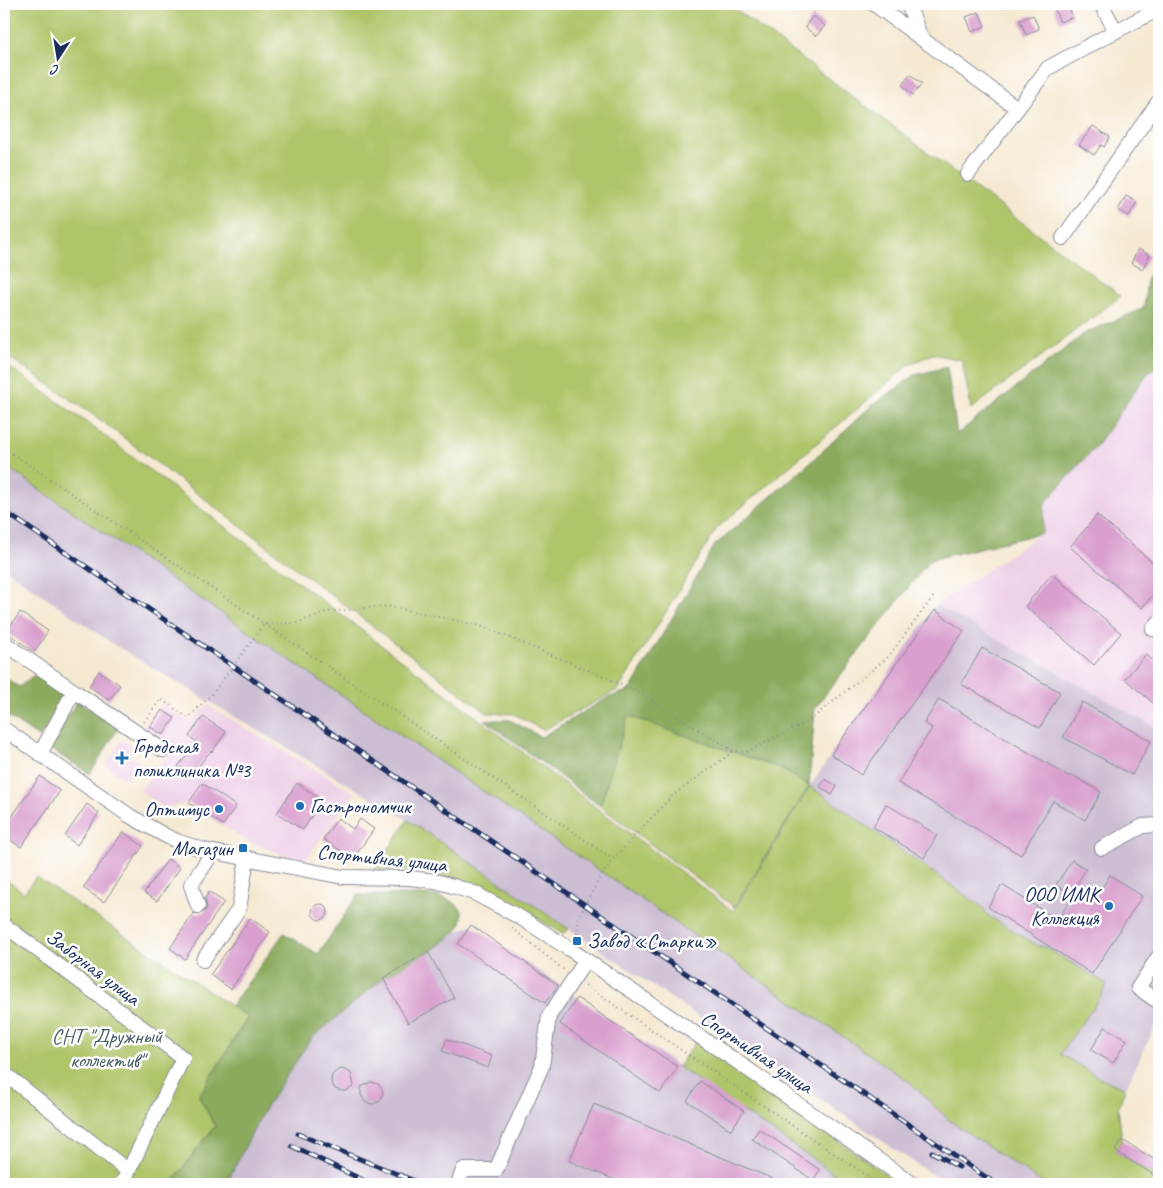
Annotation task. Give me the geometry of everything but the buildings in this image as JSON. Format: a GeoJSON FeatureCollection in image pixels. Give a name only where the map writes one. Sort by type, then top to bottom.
{"type":"FeatureCollection","features":[{"type":"Feature","properties":{"kind":"street"},"geometry":{"type":"LineString","coordinates":[[874,4],[1018,108]]}},
{"type":"Feature","properties":{"kind":"street"},"geometry":{"type":"LineString","coordinates":[[908,4],[921,38]]}},
{"type":"Feature","properties":{"kind":"street"},"geometry":{"type":"LineString","coordinates":[[1101,4],[1116,31]]}},
{"type":"Feature","properties":{"kind":"street"},"geometry":{"type":"LineString","coordinates":[[968,174],[1048,68],[1159,9]]}},
{"type":"Feature","properties":{"kind":"street"},"geometry":{"type":"LineString","coordinates":[[1063,238],[1159,101]]}},
{"type":"Feature","properties":{"kind":"street"},"geometry":{"type":"LineString","coordinates":[[4,642],[162,750]]}},
{"type":"Feature","properties":{"kind":"street"},"geometry":{"type":"LineString","coordinates":[[40,754],[74,691]]}},
{"type":"Feature","properties":{"kind":"street","name":"Спортивная улица"},"geometry":{"type":"LineString","coordinates":[[4,729],[130,816],[179,842],[213,852],[343,877],[409,878],[453,886],[474,894],[521,918],[586,960],[913,1184]]}},
{"type":"Feature","properties":{"kind":"street"},"geometry":{"type":"LineString","coordinates":[[1102,848],[1143,826],[1159,825]]}},
{"type":"Feature","properties":{"kind":"street"},"geometry":{"type":"LineString","coordinates":[[198,906],[192,885],[213,852]]}},
{"type":"Feature","properties":{"kind":"street"},"geometry":{"type":"LineString","coordinates":[[203,960],[239,909],[247,858]]}},
{"type":"Feature","properties":{"kind":"street","name":"Заборная улица"},"geometry":{"type":"LineString","coordinates":[[4,925],[183,1058],[128,1171]]}},
{"type":"Feature","properties":{"kind":"street"},"geometry":{"type":"LineString","coordinates":[[1159,956],[1138,988],[1159,1002]]}},
{"type":"Feature","properties":{"kind":"street"},"geometry":{"type":"LineString","coordinates":[[458,1184],[463,1170],[496,1170],[542,1066],[549,1016],[586,960]]}},
{"type":"Feature","properties":{"kind":"street"},"geometry":{"type":"LineString","coordinates":[[4,1073],[128,1171],[120,1184]]}},
{"type":"Feature","properties":{"kind":"path"},"geometry":{"type":"LineString","coordinates":[[4,448],[613,858]]}},
{"type":"Feature","properties":{"kind":"path"},"geometry":{"type":"LineString","coordinates":[[264,624],[296,623],[326,612],[388,606],[481,626],[629,687],[734,751],[746,752],[809,721],[888,657],[934,596]]}},
{"type":"Feature","properties":{"kind":"path"},"geometry":{"type":"LineString","coordinates":[[137,733],[161,699],[188,718],[213,693],[264,624]]}},
{"type":"Feature","properties":{"kind":"path"},"geometry":{"type":"LineString","coordinates":[[577,941],[578,918],[613,858],[672,796],[734,751]]}},
{"type":"Feature","properties":{"kind":"path"},"geometry":{"type":"LineString","coordinates":[[509,925],[515,932],[574,978],[879,1184]]}},
{"type":"Feature","properties":{"kind":"shaded area"},"geometry":{"type":"Polygon","coordinates":[[[1159,366],[1159,612],[1146,627],[1159,638],[1159,729],[936,605],[1042,533],[1045,503],[1097,445],[1147,374],[1159,366]]]}},
{"type":"Feature","properties":{"kind":"shaded area"},"geometry":{"type":"Polygon","coordinates":[[[4,465],[911,1083],[950,1121],[1043,1184],[946,1184],[408,820],[113,644],[4,568],[4,465]]]}},
{"type":"Feature","properties":{"kind":"shaded area"},"geometry":{"type":"Polygon","coordinates":[[[936,605],[1159,729],[1159,1026],[1155,1027],[1125,1089],[1095,1075],[1060,1054],[1101,996],[1107,984],[1043,946],[1038,946],[984,913],[986,910],[810,786],[936,605]]]}},
{"type":"Feature","properties":{"kind":"shaded area"},"geometry":{"type":"Polygon","coordinates":[[[162,705],[191,723],[207,705],[354,793],[303,863],[243,839],[189,803],[163,807],[140,791],[171,751],[140,730],[162,705]]]}},
{"type":"Feature","properties":{"kind":"shaded area","name":"Городская поликлиника №3"},"geometry":{"type":"Polygon","coordinates":[[[122,740],[132,746],[128,754],[139,762],[126,780],[105,765],[122,740]]]}},
{"type":"Feature","properties":{"kind":"shaded area"},"geometry":{"type":"Polygon","coordinates":[[[471,925],[853,1184],[226,1184],[267,1104],[311,1039],[383,978],[428,953],[455,933],[471,925]]]}},
{"type":"Feature","properties":{"kind":"green space"},"geometry":{"type":"Polygon","coordinates":[[[4,4],[728,4],[1121,296],[971,409],[962,360],[933,354],[910,364],[717,528],[619,689],[543,730],[514,714],[487,713],[95,416],[4,354],[4,4]]]}},
{"type":"Feature","properties":{"kind":"green space"},"geometry":{"type":"Polygon","coordinates":[[[1159,265],[1159,366],[1147,374],[1097,445],[1045,503],[1042,533],[930,560],[815,708],[809,786],[779,768],[628,716],[600,806],[485,720],[510,720],[541,737],[607,698],[630,690],[715,545],[814,459],[870,407],[915,375],[947,367],[957,434],[1085,333],[1144,308],[1147,277],[1159,265]]]}},
{"type":"Feature","properties":{"kind":"green space"},"geometry":{"type":"Polygon","coordinates":[[[4,363],[90,425],[733,911],[810,786],[986,910],[984,913],[1038,946],[1043,946],[1107,984],[1101,996],[1060,1054],[1095,1075],[1125,1089],[1118,1108],[1122,1140],[1115,1151],[1159,1178],[1159,1184],[1044,1184],[950,1121],[911,1083],[4,465],[4,363]]]}},
{"type":"Feature","properties":{"kind":"green space"},"geometry":{"type":"Polygon","coordinates":[[[37,673],[65,694],[40,738],[4,714],[4,677],[19,687],[37,673]]]}},
{"type":"Feature","properties":{"kind":"green space"},"geometry":{"type":"Polygon","coordinates":[[[77,701],[119,727],[90,774],[49,748],[77,701]]]}},
{"type":"Feature","properties":{"kind":"green space"},"geometry":{"type":"Polygon","coordinates":[[[628,715],[779,768],[809,786],[734,907],[600,806],[628,715]]]}},
{"type":"Feature","properties":{"kind":"green space"},"geometry":{"type":"Polygon","coordinates":[[[408,820],[569,929],[563,933],[475,883],[403,869],[373,872],[408,820]]]}},
{"type":"Feature","properties":{"kind":"green space","name":"СНТ \"Дружный коллектив\""},"geometry":{"type":"Polygon","coordinates":[[[36,877],[248,1017],[199,1096],[215,1126],[171,1184],[4,1184],[4,878],[24,893],[36,877]]]}},
{"type":"Feature","properties":{"kind":"green space"},"geometry":{"type":"Polygon","coordinates":[[[358,895],[429,895],[441,897],[453,902],[462,911],[460,926],[455,933],[428,953],[383,978],[311,1039],[265,1108],[226,1184],[171,1184],[215,1126],[199,1096],[248,1017],[231,1006],[284,933],[318,954],[358,895]]]}},
{"type":"Feature","properties":{"kind":"green space"},"geometry":{"type":"Polygon","coordinates":[[[696,1041],[900,1184],[849,1184],[678,1067],[696,1041]]]}},
{"type":"Feature","properties":{"kind":"railway"},"geometry":{"type":"LineString","coordinates":[[4,511],[996,1184]]}},
{"type":"Feature","properties":{"kind":"railway"},"geometry":{"type":"LineString","coordinates":[[298,1134],[422,1184]]}},
{"type":"Feature","properties":{"kind":"railway"},"geometry":{"type":"LineString","coordinates":[[292,1146],[371,1184]]}},
{"type":"Feature","properties":{"kind":"railway"},"geometry":{"type":"LineString","coordinates":[[932,1152],[959,1167]]}},
{"type":"Feature","properties":{"kind":"place","name":"Городская поликлиника №3"},"geometry":{"type":"Point","coordinates":[122,758]}},
{"type":"Feature","properties":{"kind":"place","name":"Гастрономчик"},"geometry":{"type":"Point","coordinates":[300,806]}},
{"type":"Feature","properties":{"kind":"place","name":"Оптимус"},"geometry":{"type":"Point","coordinates":[219,809]}},
{"type":"Feature","properties":{"kind":"place","name":"Магазин"},"geometry":{"type":"Point","coordinates":[243,848]}},
{"type":"Feature","properties":{"kind":"place","name":"ООО ИМК Коллекция"},"geometry":{"type":"Point","coordinates":[1109,906]}},
{"type":"Feature","properties":{"kind":"place","name":"Завод «Старки»"},"geometry":{"type":"Point","coordinates":[577,941]}}]}
